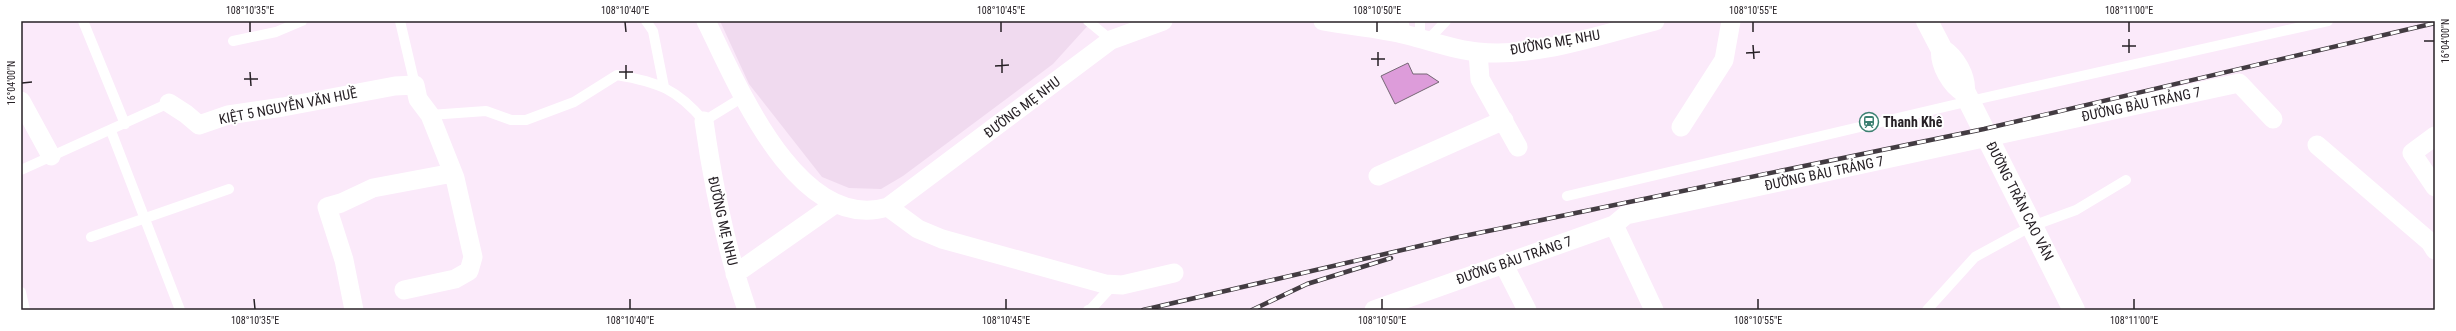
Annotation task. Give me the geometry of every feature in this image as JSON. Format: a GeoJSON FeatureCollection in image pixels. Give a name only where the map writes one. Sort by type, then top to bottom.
{"type":"FeatureCollection","features":[{"type":"Feature","properties":{"kind":"main road","name":"ĐƯỜNG TRẦN CAO VÂN"},"geometry":{"type":"LineString","coordinates":[[1927,21],[1942,50],[1941,60],[1957,87],[1967,96],[2074,310]]}},
{"type":"Feature","properties":{"kind":"street","name":"ĐƯỜNG MẸ NHU"},"geometry":{"type":"LineString","coordinates":[[706,21],[743,97],[788,165],[812,188],[835,204],[848,209],[865,212],[888,207],[1111,40],[1163,21]]}},
{"type":"Feature","properties":{"kind":"street","name":"ĐƯỜNG MẸ NHU"},"geometry":{"type":"LineString","coordinates":[[1323,21],[1414,34],[1478,52],[1521,52],[1616,26],[1655,21]]}},
{"type":"Feature","properties":{"kind":"street"},"geometry":{"type":"LineString","coordinates":[[1680,127],[1724,60],[1731,21]]}},
{"type":"Feature","properties":{"kind":"street"},"geometry":{"type":"LineString","coordinates":[[1478,52],[1480,79],[1518,147]]}},
{"type":"Feature","properties":{"kind":"street","name":"ĐƯỜNG BÀU TRẢNG 7"},"geometry":{"type":"LineString","coordinates":[[1374,310],[1399,305],[1614,225],[1626,215],[2239,83],[2273,119]]}},
{"type":"Feature","properties":{"kind":"street","name":"KIỆT 5 NGUYỄN VĂN HUỀ"},"geometry":{"type":"LineString","coordinates":[[169,104],[186,114],[199,125],[228,115],[283,107],[395,86],[415,86]]}},
{"type":"Feature","properties":{"kind":"street"},"geometry":{"type":"LineString","coordinates":[[404,290],[455,279],[469,271],[473,257],[464,214],[453,173],[430,115],[418,99],[415,86]]}},
{"type":"Feature","properties":{"kind":"street"},"geometry":{"type":"LineString","coordinates":[[21,101],[51,156]]}},
{"type":"Feature","properties":{"kind":"street"},"geometry":{"type":"LineString","coordinates":[[1378,176],[1504,120]]}},
{"type":"Feature","properties":{"kind":"street","name":"ĐƯỜNG MẸ NHU"},"geometry":{"type":"LineString","coordinates":[[704,121],[712,176],[735,274],[747,310]]}},
{"type":"Feature","properties":{"kind":"street"},"geometry":{"type":"LineString","coordinates":[[2435,136],[2412,153],[2435,187]]}},
{"type":"Feature","properties":{"kind":"street"},"geometry":{"type":"LineString","coordinates":[[2317,145],[2430,242],[2435,250]]}},
{"type":"Feature","properties":{"kind":"street"},"geometry":{"type":"LineString","coordinates":[[354,310],[344,260],[327,206],[341,204],[377,186],[453,173]]}},
{"type":"Feature","properties":{"kind":"street","name":"ĐƯỜNG MẸ NHU"},"geometry":{"type":"LineString","coordinates":[[735,274],[835,204]]}},
{"type":"Feature","properties":{"kind":"street"},"geometry":{"type":"LineString","coordinates":[[888,207],[918,229],[942,239],[1113,285],[1174,273]]}},
{"type":"Feature","properties":{"kind":"street"},"geometry":{"type":"LineString","coordinates":[[1614,225],[1654,310]]}},
{"type":"Feature","properties":{"kind":"street"},"geometry":{"type":"LineString","coordinates":[[1504,266],[1527,310]]}},
{"type":"Feature","properties":{"kind":"lane"},"geometry":{"type":"LineString","coordinates":[[83,21],[126,124]]}},
{"type":"Feature","properties":{"kind":"lane"},"geometry":{"type":"LineString","coordinates":[[233,41],[276,32],[302,21]]}},
{"type":"Feature","properties":{"kind":"lane"},"geometry":{"type":"LineString","coordinates":[[400,21],[415,86]]}},
{"type":"Feature","properties":{"kind":"lane"},"geometry":{"type":"LineString","coordinates":[[646,21],[653,32],[664,87]]}},
{"type":"Feature","properties":{"kind":"lane"},"geometry":{"type":"LineString","coordinates":[[1088,21],[1111,40]]}},
{"type":"Feature","properties":{"kind":"lane"},"geometry":{"type":"LineString","coordinates":[[1414,34],[1420,21]]}},
{"type":"Feature","properties":{"kind":"lane"},"geometry":{"type":"LineString","coordinates":[[1414,34],[1446,21]]}},
{"type":"Feature","properties":{"kind":"lane"},"geometry":{"type":"LineString","coordinates":[[1567,196],[1967,96],[2328,21]]}},
{"type":"Feature","properties":{"kind":"lane"},"geometry":{"type":"LineString","coordinates":[[430,115],[486,111],[510,120],[526,120],[574,102],[617,75],[664,87],[687,101],[704,121],[743,97]]}},
{"type":"Feature","properties":{"kind":"lane"},"geometry":{"type":"LineString","coordinates":[[21,170],[169,104]]}},
{"type":"Feature","properties":{"kind":"lane"},"geometry":{"type":"LineString","coordinates":[[111,130],[146,217],[180,310]]}},
{"type":"Feature","properties":{"kind":"lane"},"geometry":{"type":"LineString","coordinates":[[1927,310],[1975,257],[2032,226],[2076,210],[2126,180]]}},
{"type":"Feature","properties":{"kind":"lane"},"geometry":{"type":"LineString","coordinates":[[92,237],[230,189]]}},
{"type":"Feature","properties":{"kind":"lane"},"geometry":{"type":"LineString","coordinates":[[1088,310],[1091,309],[1113,285]]}},
{"type":"Feature","properties":{"kind":"lane"},"geometry":{"type":"LineString","coordinates":[[21,292],[25,310]]}},
{"type":"Feature","properties":{"kind":"shaded area"},"geometry":{"type":"Polygon","coordinates":[[[720,21],[1092,21],[1053,64],[903,176],[881,189],[849,188],[822,177],[749,84],[720,21]]]}},
{"type":"Feature","properties":{"kind":"building"},"geometry":{"type":"Polygon","coordinates":[[[1408,63],[1413,74],[1427,74],[1439,82],[1395,104],[1381,76],[1408,63]]]}},
{"type":"Feature","properties":{"kind":"railway"},"geometry":{"type":"LineString","coordinates":[[1143,310],[1454,238],[1984,129],[2435,23]]}},
{"type":"Feature","properties":{"kind":"railway"},"geometry":{"type":"LineString","coordinates":[[1252,310],[1307,284],[1391,258]]}},
{"type":"Feature","properties":{"kind":"place","name":"Thanh Khê"},"geometry":{"type":"Point","coordinates":[1869,122]}}]}
